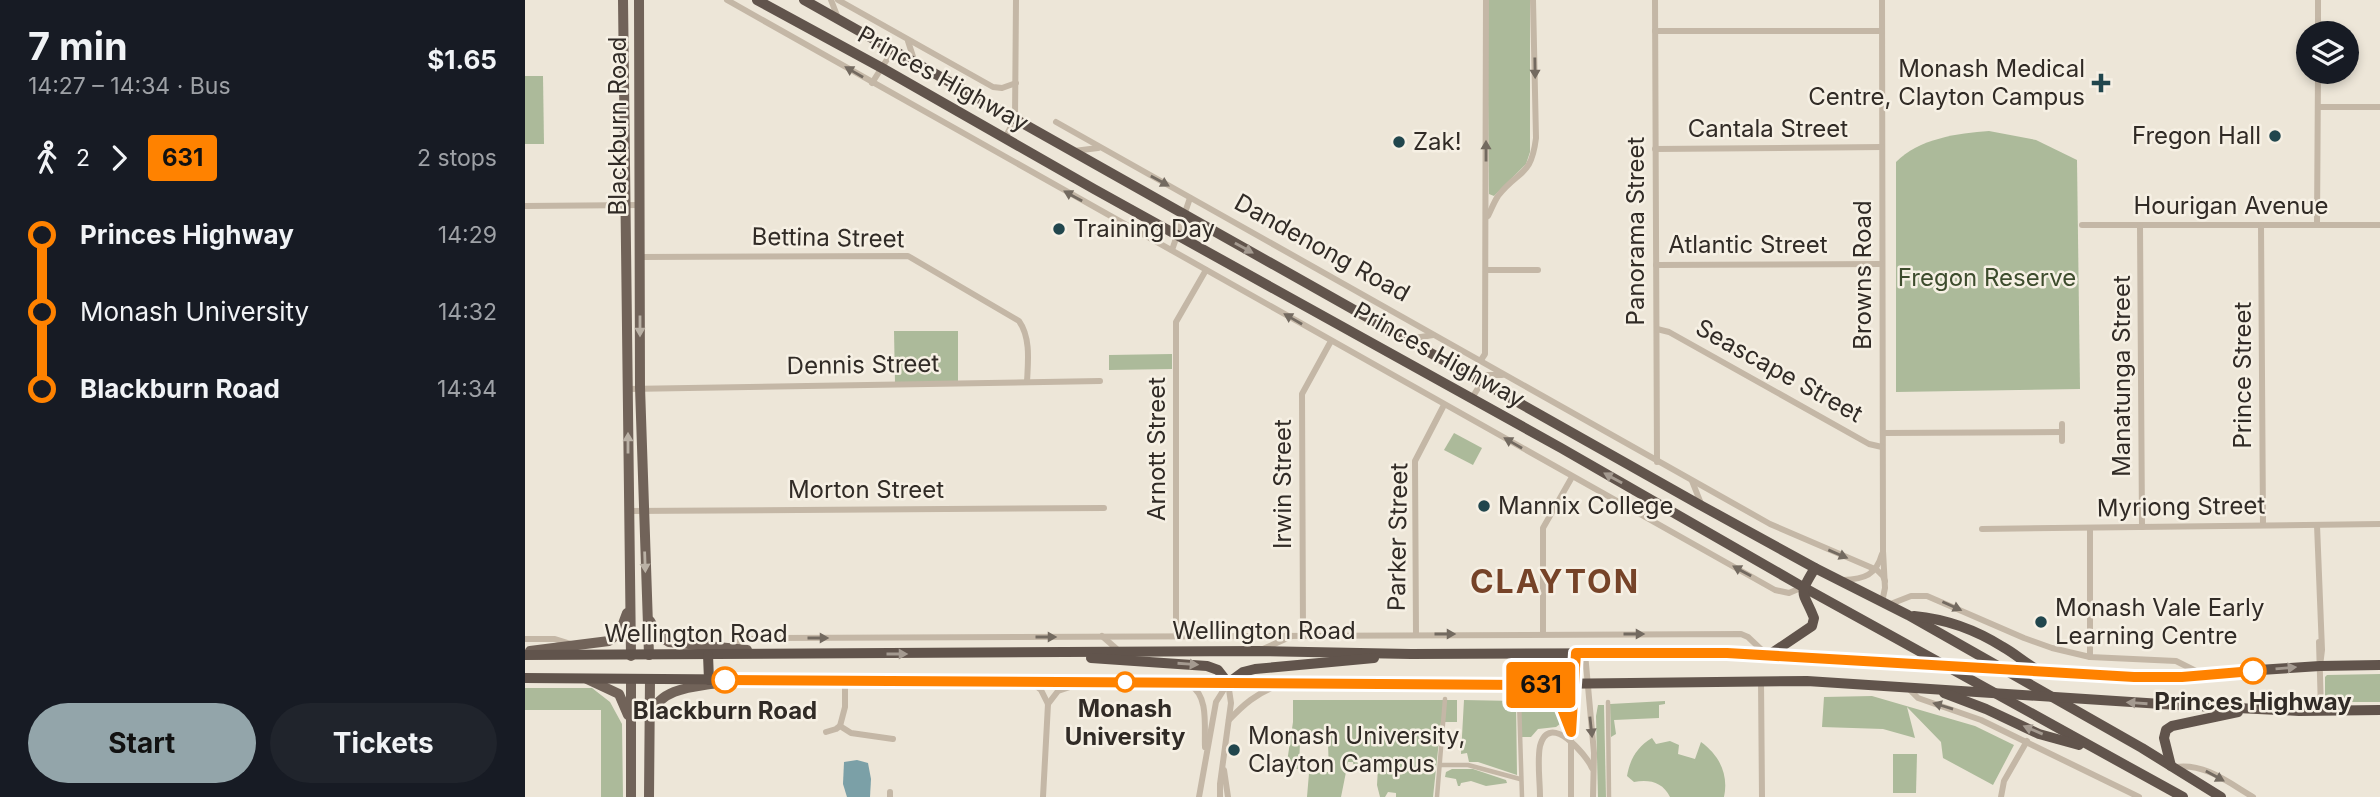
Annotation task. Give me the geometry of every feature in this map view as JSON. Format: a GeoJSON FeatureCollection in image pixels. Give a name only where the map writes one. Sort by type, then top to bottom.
{"type":"FeatureCollection","features":[{"type":"Feature","properties":{"kind":"highway","name":"Princes Highway"},"geometry":{"type":"LineString","coordinates":[[757,0],[2098,750]]}},
{"type":"Feature","properties":{"kind":"highway","name":"Princes Highway"},"geometry":{"type":"LineString","coordinates":[[804,0],[1702,506],[1885,603]]}},
{"type":"Feature","properties":{"kind":"highway"},"geometry":{"type":"LineString","coordinates":[[1768,655],[1808,630],[1813,624],[1812,613],[1803,600],[1804,587],[1815,568]]}},
{"type":"Feature","properties":{"kind":"highway"},"geometry":{"type":"LineString","coordinates":[[1885,603],[2221,797]]}},
{"type":"Feature","properties":{"kind":"highway"},"geometry":{"type":"LineString","coordinates":[[1908,615],[1938,618],[1956,625],[1999,644],[2040,671]]}},
{"type":"Feature","properties":{"kind":"highway"},"geometry":{"type":"LineString","coordinates":[[706,650],[709,682]]}},
{"type":"Feature","properties":{"kind":"highway","name":"Wellington Road"},"geometry":{"type":"LineString","coordinates":[[525,654],[649,656],[706,650],[779,655],[1119,651],[1711,653],[2134,677],[2380,665]]}},
{"type":"Feature","properties":{"kind":"highway"},"geometry":{"type":"LineString","coordinates":[[1022,654],[1199,664],[1217,670],[1228,683],[1244,672],[1255,669],[1300,667],[1411,654]]}},
{"type":"Feature","properties":{"kind":"highway","name":"Blackburn Road"},"geometry":{"type":"LineString","coordinates":[[631,656],[631,679]]}},
{"type":"Feature","properties":{"kind":"highway","name":"Blackburn Road"},"geometry":{"type":"LineString","coordinates":[[649,656],[650,680]]}},
{"type":"Feature","properties":{"kind":"highway","name":"Wellington Road"},"geometry":{"type":"LineString","coordinates":[[525,678],[709,682],[1030,681],[1546,685],[1834,681],[2255,709]]}},
{"type":"Feature","properties":{"kind":"highway"},"geometry":{"type":"LineString","coordinates":[[1927,688],[1976,705],[2039,734],[2098,750],[2183,797]]}},
{"type":"Feature","properties":{"kind":"highway"},"geometry":{"type":"LineString","coordinates":[[2173,767],[2164,738],[2166,730],[2172,726],[2255,709],[2380,710]]}},
{"type":"Feature","properties":{"kind":"main road","name":"Blackburn Road"},"geometry":{"type":"LineString","coordinates":[[623,0],[631,656]]}},
{"type":"Feature","properties":{"kind":"main road","name":"Blackburn Road"},"geometry":{"type":"LineString","coordinates":[[639,0],[640,387],[649,656]]}},
{"type":"Feature","properties":{"kind":"main road"},"geometry":{"type":"LineString","coordinates":[[525,654],[602,643],[614,638],[623,625],[630,603]]}},
{"type":"Feature","properties":{"kind":"main road"},"geometry":{"type":"LineString","coordinates":[[648,614],[656,633],[662,639],[706,650]]}},
{"type":"Feature","properties":{"kind":"main road"},"geometry":{"type":"LineString","coordinates":[[577,646],[607,655]]}},
{"type":"Feature","properties":{"kind":"main road"},"geometry":{"type":"LineString","coordinates":[[587,679],[620,695],[631,723]]}},
{"type":"Feature","properties":{"kind":"main road","name":"Blackburn Road"},"geometry":{"type":"LineString","coordinates":[[631,679],[631,797]]}},
{"type":"Feature","properties":{"kind":"main road","name":"Blackburn Road"},"geometry":{"type":"LineString","coordinates":[[649,797],[650,680]]}},
{"type":"Feature","properties":{"kind":"main road"},"geometry":{"type":"LineString","coordinates":[[650,721],[654,708],[663,697],[709,682]]}},
{"type":"Feature","properties":{"kind":"street"},"geometry":{"type":"LineString","coordinates":[[727,0],[1778,591],[1789,593],[1804,587]]}},
{"type":"Feature","properties":{"kind":"street","name":"Princes Highway"},"geometry":{"type":"LineString","coordinates":[[831,0],[839,20]]}},
{"type":"Feature","properties":{"kind":"street","name":"Princes Highway"},"geometry":{"type":"LineString","coordinates":[[838,0],[993,87],[1002,88],[1016,83]]}},
{"type":"Feature","properties":{"kind":"street"},"geometry":{"type":"LineString","coordinates":[[1005,138],[1015,120],[1016,0]]}},
{"type":"Feature","properties":{"kind":"street"},"geometry":{"type":"LineString","coordinates":[[1481,360],[1485,354],[1486,0]]}},
{"type":"Feature","properties":{"kind":"street"},"geometry":{"type":"LineString","coordinates":[[1486,219],[1498,197],[1527,170],[1534,156],[1536,138],[1533,0]]}},
{"type":"Feature","properties":{"kind":"street","name":"Panorama Street"},"geometry":{"type":"LineString","coordinates":[[1655,0],[1657,461]]}},
{"type":"Feature","properties":{"kind":"street","name":"Browns Road"},"geometry":{"type":"LineString","coordinates":[[1882,0],[1882,447],[1885,603]]}},
{"type":"Feature","properties":{"kind":"street"},"geometry":{"type":"LineString","coordinates":[[2318,0],[2318,21]]}},
{"type":"Feature","properties":{"kind":"street"},"geometry":{"type":"LineString","coordinates":[[1655,31],[1882,31]]}},
{"type":"Feature","properties":{"kind":"street","name":"Princes Highway"},"geometry":{"type":"LineString","coordinates":[[908,41],[915,62]]}},
{"type":"Feature","properties":{"kind":"street"},"geometry":{"type":"LineString","coordinates":[[872,83],[893,50]]}},
{"type":"Feature","properties":{"kind":"street"},"geometry":{"type":"LineString","coordinates":[[2317,224],[2318,84]]}},
{"type":"Feature","properties":{"kind":"street"},"geometry":{"type":"LineString","coordinates":[[2318,107],[2380,107]]}},
{"type":"Feature","properties":{"kind":"street","name":"Dandenong Road"},"geometry":{"type":"LineString","coordinates":[[1056,122],[1692,481],[1786,533],[1875,570],[1885,581]]}},
{"type":"Feature","properties":{"kind":"street","name":"Cantala Street"},"geometry":{"type":"LineString","coordinates":[[1655,149],[1882,147]]}},
{"type":"Feature","properties":{"kind":"street"},"geometry":{"type":"LineString","coordinates":[[1073,151],[1100,148]]}},
{"type":"Feature","properties":{"kind":"street"},"geometry":{"type":"LineString","coordinates":[[1172,250],[1190,198]]}},
{"type":"Feature","properties":{"kind":"street"},"geometry":{"type":"LineString","coordinates":[[525,206],[640,205]]}},
{"type":"Feature","properties":{"kind":"street","name":"Hourigan Avenue"},"geometry":{"type":"LineString","coordinates":[[2082,225],[2380,225]]}},
{"type":"Feature","properties":{"kind":"street","name":"Prince Street"},"geometry":{"type":"LineString","coordinates":[[2261,225],[2263,525]]}},
{"type":"Feature","properties":{"kind":"street","name":"Manatunga Street"},"geometry":{"type":"LineString","coordinates":[[2140,226],[2142,527]]}},
{"type":"Feature","properties":{"kind":"street","name":"Bettina Street"},"geometry":{"type":"LineString","coordinates":[[640,257],[908,256],[1019,321],[1025,329],[1027,339],[1027,382]]}},
{"type":"Feature","properties":{"kind":"street","name":"Atlantic Street"},"geometry":{"type":"LineString","coordinates":[[1656,265],[1882,264]]}},
{"type":"Feature","properties":{"kind":"street","name":"Arnott Street"},"geometry":{"type":"LineString","coordinates":[[1176,636],[1176,322],[1206,270]]}},
{"type":"Feature","properties":{"kind":"street"},"geometry":{"type":"LineString","coordinates":[[1486,270],[1538,270]]}},
{"type":"Feature","properties":{"kind":"street","name":"Seascape Street"},"geometry":{"type":"LineString","coordinates":[[1657,329],[1669,332],[1869,444],[1882,447]]}},
{"type":"Feature","properties":{"kind":"street","name":"Dandenong Road"},"geometry":{"type":"LineString","coordinates":[[1407,339],[1433,334]]}},
{"type":"Feature","properties":{"kind":"street","name":"Irwin Street"},"geometry":{"type":"LineString","coordinates":[[1303,635],[1302,394],[1331,341]]}},
{"type":"Feature","properties":{"kind":"street"},"geometry":{"type":"LineString","coordinates":[[1472,398],[1488,374],[1507,376]]}},
{"type":"Feature","properties":{"kind":"street","name":"Dennis Street"},"geometry":{"type":"LineString","coordinates":[[628,389],[1100,382]]}},
{"type":"Feature","properties":{"kind":"street","name":"Parker Street"},"geometry":{"type":"LineString","coordinates":[[1416,634],[1415,461],[1444,405]]}},
{"type":"Feature","properties":{"kind":"street"},"geometry":{"type":"LineString","coordinates":[[1883,433],[2062,428],[2062,440]]}},
{"type":"Feature","properties":{"kind":"street"},"geometry":{"type":"LineString","coordinates":[[1543,634],[1543,528],[1572,477]]}},
{"type":"Feature","properties":{"kind":"street"},"geometry":{"type":"LineString","coordinates":[[1692,481],[1702,506]]}},
{"type":"Feature","properties":{"kind":"street","name":"Morton Street"},"geometry":{"type":"LineString","coordinates":[[628,511],[1104,508]]}},
{"type":"Feature","properties":{"kind":"street","name":"Myriong Street"},"geometry":{"type":"LineString","coordinates":[[1982,529],[2380,524]]}},
{"type":"Feature","properties":{"kind":"street"},"geometry":{"type":"LineString","coordinates":[[2319,525],[2318,652],[2321,710]]}},
{"type":"Feature","properties":{"kind":"street"},"geometry":{"type":"LineString","coordinates":[[2089,528],[2090,657]]}},
{"type":"Feature","properties":{"kind":"street","name":"Browns Road"},"geometry":{"type":"LineString","coordinates":[[1875,570],[1883,551]]}},
{"type":"Feature","properties":{"kind":"street"},"geometry":{"type":"LineString","coordinates":[[1838,580],[1863,578],[1875,570]]}},
{"type":"Feature","properties":{"kind":"street"},"geometry":{"type":"LineString","coordinates":[[1885,603],[1911,596],[1927,596],[2024,638],[2090,657],[2176,661],[2203,675]]}},
{"type":"Feature","properties":{"kind":"street"},"geometry":{"type":"LineString","coordinates":[[725,651],[738,642],[767,638],[1741,634],[1768,655]]}},
{"type":"Feature","properties":{"kind":"street"},"geometry":{"type":"LineString","coordinates":[[1258,651],[1294,635]]}},
{"type":"Feature","properties":{"kind":"street"},"geometry":{"type":"LineString","coordinates":[[1102,636],[1119,651]]}},
{"type":"Feature","properties":{"kind":"street"},"geometry":{"type":"LineString","coordinates":[[525,639],[555,639],[577,646]]}},
{"type":"Feature","properties":{"kind":"street"},"geometry":{"type":"LineString","coordinates":[[1581,653],[1594,753],[1593,797]]}},
{"type":"Feature","properties":{"kind":"street"},"geometry":{"type":"LineString","coordinates":[[1571,797],[1574,685],[1581,653]]}},
{"type":"Feature","properties":{"kind":"street"},"geometry":{"type":"LineString","coordinates":[[840,726],[845,707],[845,681]]}},
{"type":"Feature","properties":{"kind":"street"},"geometry":{"type":"LineString","coordinates":[[1030,681],[1041,690],[1048,704],[1043,797]]}},
{"type":"Feature","properties":{"kind":"street"},"geometry":{"type":"LineString","coordinates":[[1761,681],[1762,797]]}},
{"type":"Feature","properties":{"kind":"street"},"geometry":{"type":"LineString","coordinates":[[1048,704],[1058,691],[1084,682]]}},
{"type":"Feature","properties":{"kind":"street"},"geometry":{"type":"LineString","coordinates":[[1185,682],[1196,688],[1202,698],[1206,759]]}},
{"type":"Feature","properties":{"kind":"street"},"geometry":{"type":"LineString","coordinates":[[1220,797],[1231,703],[1228,683]]}},
{"type":"Feature","properties":{"kind":"street"},"geometry":{"type":"LineString","coordinates":[[1199,797],[1216,702],[1228,683]]}},
{"type":"Feature","properties":{"kind":"street"},"geometry":{"type":"LineString","coordinates":[[1228,721],[1258,694],[1285,683]]}},
{"type":"Feature","properties":{"kind":"street"},"geometry":{"type":"LineString","coordinates":[[1546,685],[1559,701],[1571,732]]}},
{"type":"Feature","properties":{"kind":"street"},"geometry":{"type":"LineString","coordinates":[[1906,686],[1921,700],[1961,712],[2027,741],[2139,797]]}},
{"type":"Feature","properties":{"kind":"street"},"geometry":{"type":"LineString","coordinates":[[1437,797],[1445,699]]}},
{"type":"Feature","properties":{"kind":"street"},"geometry":{"type":"LineString","coordinates":[[1519,700],[1522,797]]}},
{"type":"Feature","properties":{"kind":"street"},"geometry":{"type":"LineString","coordinates":[[1608,702],[1609,797]]}},
{"type":"Feature","properties":{"kind":"street"},"geometry":{"type":"LineString","coordinates":[[827,732],[840,726]]}},
{"type":"Feature","properties":{"kind":"street"},"geometry":{"type":"LineString","coordinates":[[840,726],[851,733],[893,739]]}},
{"type":"Feature","properties":{"kind":"street"},"geometry":{"type":"LineString","coordinates":[[1540,797],[1540,749],[1542,741],[1548,736],[1565,736],[1585,754],[1593,769]]}},
{"type":"Feature","properties":{"kind":"street"},"geometry":{"type":"LineString","coordinates":[[2001,797],[2004,781],[2027,741]]}},
{"type":"Feature","properties":{"kind":"street"},"geometry":{"type":"LineString","coordinates":[[1223,765],[1228,797]]}},
{"type":"Feature","properties":{"kind":"street"},"geometry":{"type":"LineString","coordinates":[[1440,765],[1468,765],[1520,779]]}},
{"type":"Feature","properties":{"kind":"street"},"geometry":{"type":"LineString","coordinates":[[2173,767],[2193,766],[2203,769],[2253,797]]}},
{"type":"Feature","properties":{"kind":"green space"},"geometry":{"type":"Polygon","coordinates":[[[1487,0],[1530,0],[1530,152],[1526,164],[1494,196],[1489,194],[1487,0]]]}},
{"type":"Feature","properties":{"kind":"green space"},"geometry":{"type":"Polygon","coordinates":[[[525,76],[543,76],[544,144],[525,144],[525,76]]]}},
{"type":"Feature","properties":{"kind":"green space","name":"Fregon Reserve"},"geometry":{"type":"Polygon","coordinates":[[[1989,131],[2036,140],[2077,160],[2080,389],[1896,392],[1896,162],[1915,148],[1939,139],[1989,131]]]}},
{"type":"Feature","properties":{"kind":"green space"},"geometry":{"type":"Polygon","coordinates":[[[894,331],[958,331],[958,383],[895,383],[894,331]]]}},
{"type":"Feature","properties":{"kind":"green space"},"geometry":{"type":"Polygon","coordinates":[[[1172,354],[1172,369],[1109,370],[1109,355],[1172,354]]]}},
{"type":"Feature","properties":{"kind":"green space"},"geometry":{"type":"Polygon","coordinates":[[[1454,433],[1482,448],[1473,465],[1444,450],[1454,433]]]}},
{"type":"Feature","properties":{"kind":"green space"},"geometry":{"type":"Polygon","coordinates":[[[2380,674],[2380,702],[2325,700],[2327,675],[2380,674]]]}},
{"type":"Feature","properties":{"kind":"green space"},"geometry":{"type":"Polygon","coordinates":[[[525,688],[592,688],[610,702],[622,724],[623,797],[601,797],[601,710],[525,710],[525,688]]]}},
{"type":"Feature","properties":{"kind":"green space"},"geometry":{"type":"Polygon","coordinates":[[[1872,696],[1975,726],[2014,745],[1993,785],[1943,758],[1941,742],[1907,707],[1915,738],[1883,729],[1822,727],[1824,697],[1872,696]]]}},
{"type":"Feature","properties":{"kind":"green space"},"geometry":{"type":"Polygon","coordinates":[[[1293,700],[1457,700],[1457,722],[1441,722],[1433,797],[1396,797],[1396,793],[1388,792],[1385,797],[1380,797],[1377,785],[1378,768],[1354,767],[1353,762],[1348,762],[1341,797],[1307,797],[1309,773],[1329,772],[1328,743],[1300,743],[1299,765],[1305,766],[1303,769],[1286,769],[1293,722],[1293,700]]]}},
{"type":"Feature","properties":{"kind":"green space"},"geometry":{"type":"Polygon","coordinates":[[[1464,700],[1516,701],[1517,775],[1478,762],[1469,762],[1467,753],[1461,754],[1464,700]]]}},
{"type":"Feature","properties":{"kind":"green space"},"geometry":{"type":"Polygon","coordinates":[[[1521,701],[1553,702],[1562,714],[1560,724],[1538,729],[1531,737],[1521,737],[1521,701]]]}},
{"type":"Feature","properties":{"kind":"green space"},"geometry":{"type":"Polygon","coordinates":[[[1665,701],[1665,704],[1659,705],[1659,718],[1614,720],[1616,734],[1611,737],[1610,704],[1665,701]]]}},
{"type":"Feature","properties":{"kind":"green space"},"geometry":{"type":"Polygon","coordinates":[[[1598,705],[1604,705],[1606,797],[1598,797],[1598,705]]]}},
{"type":"Feature","properties":{"kind":"green space"},"geometry":{"type":"Polygon","coordinates":[[[1652,738],[1656,744],[1670,741],[1679,745],[1678,754],[1695,759],[1701,742],[1718,759],[1724,773],[1724,797],[1670,797],[1664,788],[1655,783],[1634,782],[1627,776],[1630,764],[1638,749],[1652,738]]]}},
{"type":"Feature","properties":{"kind":"green space"},"geometry":{"type":"Polygon","coordinates":[[[1893,754],[1917,754],[1916,793],[1893,793],[1893,754]]]}},
{"type":"Feature","properties":{"kind":"green space"},"geometry":{"type":"Polygon","coordinates":[[[1452,769],[1473,769],[1506,780],[1507,783],[1486,786],[1471,781],[1458,786],[1456,779],[1445,777],[1446,772],[1452,769]]]}},
{"type":"Feature","properties":{"kind":"water"},"geometry":{"type":"Polygon","coordinates":[[[857,760],[868,763],[870,797],[847,797],[843,784],[844,762],[857,760]]]}},
{"type":"Feature","properties":{"kind":"bus line","name":"631"},"geometry":{"type":"LineString","coordinates":[[725,680],[1546,685],[1559,701],[1571,732],[1576,653],[1727,653],[2134,677],[2182,677],[2253,671]]}},
{"type":"Feature","properties":{"kind":"place","name":"Monash Medical Centre, Clayton Campus"},"geometry":{"type":"Point","coordinates":[2101,83]}},
{"type":"Feature","properties":{"kind":"place","name":"Fregon Hall"},"geometry":{"type":"Point","coordinates":[2275,136]}},
{"type":"Feature","properties":{"kind":"place","name":"Zak!"},"geometry":{"type":"Point","coordinates":[1399,142]}},
{"type":"Feature","properties":{"kind":"place","name":"Training Day"},"geometry":{"type":"Point","coordinates":[1059,229]}},
{"type":"Feature","properties":{"kind":"place","name":"Mannix College"},"geometry":{"type":"Point","coordinates":[1484,506]}},
{"type":"Feature","properties":{"kind":"place","name":"Monash Vale Early Learning Centre"},"geometry":{"type":"Point","coordinates":[2041,622]}},
{"type":"Feature","properties":{"kind":"place","name":"Princes Highway"},"geometry":{"type":"Point","coordinates":[2253,671]}},
{"type":"Feature","properties":{"kind":"place","name":"Blackburn Road"},"geometry":{"type":"Point","coordinates":[725,680]}},
{"type":"Feature","properties":{"kind":"place","name":"Monash University"},"geometry":{"type":"Point","coordinates":[1125,682]}},
{"type":"Feature","properties":{"kind":"place","name":"Monash University, Clayton Campus"},"geometry":{"type":"Point","coordinates":[1234,750]}},
{"type":"Feature","properties":{"kind":"district","name":"CLAYTON"},"geometry":{"type":"Point","coordinates":[1555,582]}}]}
